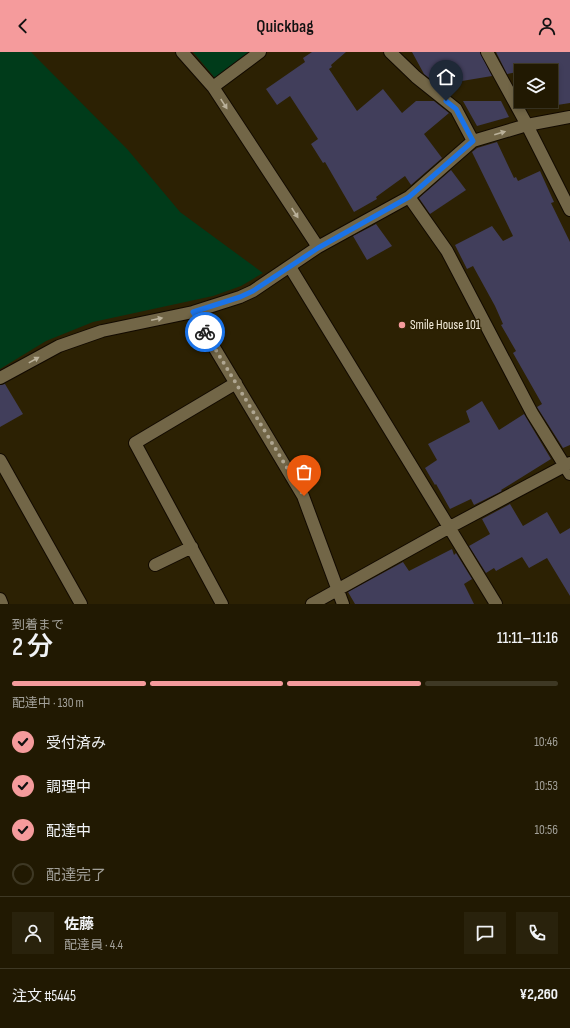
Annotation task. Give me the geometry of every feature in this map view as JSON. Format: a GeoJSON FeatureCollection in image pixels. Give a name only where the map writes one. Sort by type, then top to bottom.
{"type":"FeatureCollection","features":[{"type":"Feature","properties":{"kind":"street"},"geometry":{"type":"LineString","coordinates":[[182,52],[213,87],[318,248]]}},
{"type":"Feature","properties":{"kind":"street"},"geometry":{"type":"LineString","coordinates":[[213,87],[260,52]]}},
{"type":"Feature","properties":{"kind":"street"},"geometry":{"type":"LineString","coordinates":[[390,52],[416,77],[456,109],[473,141]]}},
{"type":"Feature","properties":{"kind":"street"},"geometry":{"type":"LineString","coordinates":[[487,52],[528,125],[570,210]]}},
{"type":"Feature","properties":{"kind":"street"},"geometry":{"type":"LineString","coordinates":[[0,378],[60,346],[102,331],[193,312],[240,297],[253,291],[318,248],[409,197],[473,141],[528,125],[570,117]]}},
{"type":"Feature","properties":{"kind":"street"},"geometry":{"type":"LineString","coordinates":[[312,604],[450,527],[568,467],[532,413],[447,251],[409,197]]}},
{"type":"Feature","properties":{"kind":"street"},"geometry":{"type":"LineString","coordinates":[[290,267],[496,604]]}},
{"type":"Feature","properties":{"kind":"street"},"geometry":{"type":"LineString","coordinates":[[193,312],[304,496],[343,604]]}},
{"type":"Feature","properties":{"kind":"street"},"geometry":{"type":"LineString","coordinates":[[222,604],[136,443],[236,383]]}},
{"type":"Feature","properties":{"kind":"street"},"geometry":{"type":"LineString","coordinates":[[0,460],[81,604]]}},
{"type":"Feature","properties":{"kind":"street"},"geometry":{"type":"LineString","coordinates":[[155,566],[192,547]]}},
{"type":"Feature","properties":{"kind":"street"},"geometry":{"type":"LineString","coordinates":[[0,599],[2,604]]}},
{"type":"Feature","properties":{"kind":"green space"},"geometry":{"type":"Polygon","coordinates":[[[0,52],[31,52],[128,150],[180,212],[263,273],[241,286],[213,296],[93,322],[46,341],[0,369],[0,52]]]}},
{"type":"Feature","properties":{"kind":"green space"},"geometry":{"type":"Polygon","coordinates":[[[193,52],[251,52],[215,78],[193,52]]]}},
{"type":"Feature","properties":{"kind":"building"},"geometry":{"type":"Polygon","coordinates":[[[312,52],[346,52],[331,65],[332,67],[329,69],[357,111],[383,89],[402,113],[416,101],[434,101],[449,113],[424,134],[442,158],[411,185],[405,176],[376,197],[377,199],[354,212],[325,162],[323,163],[311,144],[318,139],[290,96],[277,105],[266,89],[305,62],[303,58],[312,52]]]}},
{"type":"Feature","properties":{"kind":"building"},"geometry":{"type":"Polygon","coordinates":[[[412,52],[480,52],[492,76],[438,85],[424,74],[412,52]]]}},
{"type":"Feature","properties":{"kind":"building"},"geometry":{"type":"Polygon","coordinates":[[[496,52],[570,52],[570,103],[558,105],[558,64],[514,64],[514,73],[507,74],[496,52]]]}},
{"type":"Feature","properties":{"kind":"building"},"geometry":{"type":"Polygon","coordinates":[[[463,101],[501,101],[509,117],[477,126],[463,101]]]}},
{"type":"Feature","properties":{"kind":"building"},"geometry":{"type":"Polygon","coordinates":[[[497,142],[514,178],[516,177],[518,181],[540,171],[554,202],[551,203],[570,242],[570,445],[563,448],[537,407],[542,404],[513,353],[516,351],[501,325],[503,324],[495,306],[473,266],[467,269],[455,245],[492,226],[503,241],[513,236],[472,152],[477,148],[497,142]]]}},
{"type":"Feature","properties":{"kind":"building"},"geometry":{"type":"Polygon","coordinates":[[[451,170],[466,190],[430,214],[419,198],[451,170]]]}},
{"type":"Feature","properties":{"kind":"building"},"geometry":{"type":"Polygon","coordinates":[[[376,224],[392,246],[367,260],[353,236],[376,224]]]}},
{"type":"Feature","properties":{"kind":"building"},"geometry":{"type":"Polygon","coordinates":[[[5,384],[23,414],[0,427],[0,385],[5,384]]]}},
{"type":"Feature","properties":{"kind":"building"},"geometry":{"type":"Polygon","coordinates":[[[482,401],[499,430],[524,414],[551,459],[501,490],[502,491],[474,505],[471,499],[450,509],[425,468],[437,460],[428,444],[470,422],[466,411],[482,401]]]}},
{"type":"Feature","properties":{"kind":"building"},"geometry":{"type":"Polygon","coordinates":[[[510,504],[523,526],[547,512],[560,534],[570,528],[570,596],[547,558],[529,568],[522,557],[496,571],[494,568],[486,573],[469,546],[490,534],[482,519],[510,504]]]}},
{"type":"Feature","properties":{"kind":"building"},"geometry":{"type":"Polygon","coordinates":[[[452,549],[454,555],[456,553],[472,579],[464,584],[474,604],[355,604],[348,592],[403,562],[409,571],[452,549]]]}},
{"type":"Feature","properties":{"kind":"way so far"},"geometry":{"type":"LineString","coordinates":[[205,332],[304,496]]}},
{"type":"Feature","properties":{"kind":"place","name":"Smile House 101"},"geometry":{"type":"Point","coordinates":[402,325]}},
{"type":"Feature","properties":{"kind":"route"},"geometry":{"type":"LineString","coordinates":[[205,332],[193,312],[240,297],[253,291],[318,248],[409,197],[473,141],[456,109],[446,101]]}}]}
